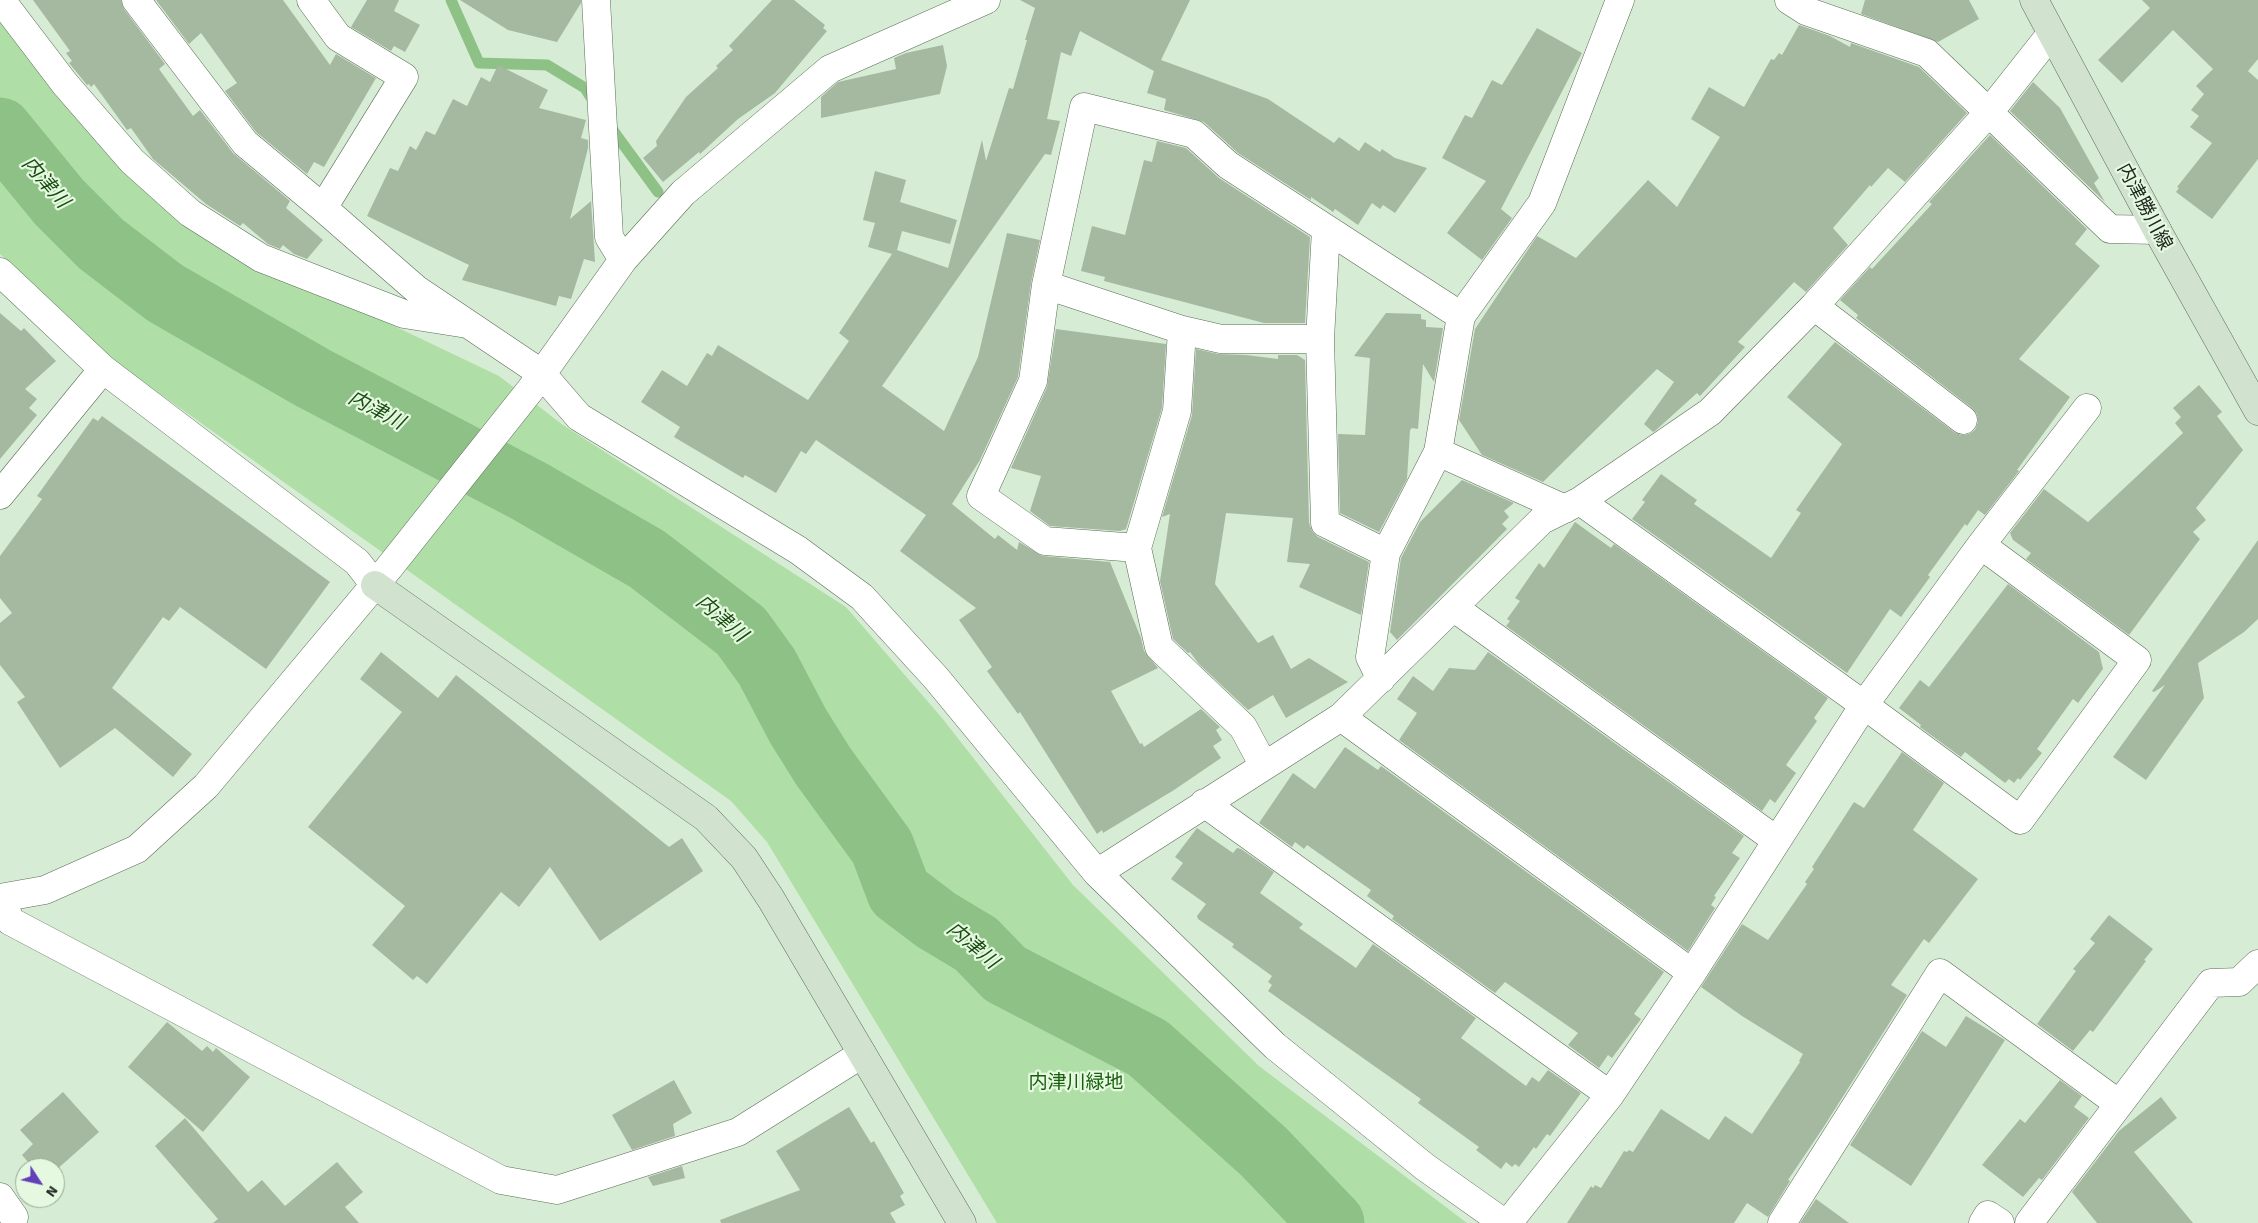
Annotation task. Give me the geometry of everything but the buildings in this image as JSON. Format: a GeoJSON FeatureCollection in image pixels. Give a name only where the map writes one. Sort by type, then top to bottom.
{"type":"FeatureCollection","features":[{"type":"Feature","properties":{"kind":"street"},"geometry":{"type":"LineString","coordinates":[[1,0],[65,84],[132,162],[190,213],[261,258],[404,314],[469,324]]}},
{"type":"Feature","properties":{"kind":"street"},"geometry":{"type":"LineString","coordinates":[[136,0],[245,143],[416,289],[469,324],[579,417],[798,550],[862,597],[936,678],[1096,872],[1275,1046],[1425,1167],[1504,1223]]}},
{"type":"Feature","properties":{"kind":"street"},"geometry":{"type":"LineString","coordinates":[[311,0],[338,37],[404,78],[323,208]]}},
{"type":"Feature","properties":{"kind":"street"},"geometry":{"type":"LineString","coordinates":[[596,0],[609,237],[622,260]]}},
{"type":"Feature","properties":{"kind":"street"},"geometry":{"type":"LineString","coordinates":[[862,1054],[738,1132],[557,1190],[501,1180],[10,921],[1,898],[45,890],[137,849],[206,786],[382,577],[536,381],[622,260],[683,193],[830,69],[986,0]]}},
{"type":"Feature","properties":{"kind":"street"},"geometry":{"type":"LineString","coordinates":[[1380,679],[1370,657],[1386,553],[1438,452],[1461,316],[1542,203],[1620,0]]}},
{"type":"Feature","properties":{"kind":"street"},"geometry":{"type":"LineString","coordinates":[[1789,0],[1806,11],[1927,53],[1990,111],[2110,230],[2157,230]]}},
{"type":"Feature","properties":{"kind":"street","name":"内津勝川線"},"geometry":{"type":"LineString","coordinates":[[2034,0],[2157,230],[2258,411]]}},
{"type":"Feature","properties":{"kind":"street"},"geometry":{"type":"LineString","coordinates":[[1096,872],[1341,717],[1542,520],[1572,505],[1710,412],[1814,306],[1990,111],[2051,34]]}},
{"type":"Feature","properties":{"kind":"street"},"geometry":{"type":"LineString","coordinates":[[1137,548],[1045,541],[981,496],[1032,380],[1046,285],[1084,107],[1194,134],[1228,165],[1461,316]]}},
{"type":"Feature","properties":{"kind":"street"},"geometry":{"type":"LineString","coordinates":[[1326,229],[1320,339],[1325,523],[1386,553]]}},
{"type":"Feature","properties":{"kind":"street"},"geometry":{"type":"LineString","coordinates":[[0,272],[103,369],[357,562],[382,577],[706,818],[744,858],[962,1223]]}},
{"type":"Feature","properties":{"kind":"street"},"geometry":{"type":"LineString","coordinates":[[1046,285],[1182,330],[1221,339],[1320,339]]}},
{"type":"Feature","properties":{"kind":"street"},"geometry":{"type":"LineString","coordinates":[[1814,306],[1963,420]]}},
{"type":"Feature","properties":{"kind":"street"},"geometry":{"type":"LineString","coordinates":[[1182,330],[1177,411],[1137,548],[1159,647],[1243,728],[1264,766]]}},
{"type":"Feature","properties":{"kind":"street"},"geometry":{"type":"LineString","coordinates":[[0,495],[103,369]]}},
{"type":"Feature","properties":{"kind":"street"},"geometry":{"type":"LineString","coordinates":[[1508,1223],[1610,1095],[1692,973],[1864,705],[1981,546],[2087,408]]}},
{"type":"Feature","properties":{"kind":"street"},"geometry":{"type":"LineString","coordinates":[[1438,452],[1572,505],[1864,705],[2020,820],[2137,660],[1981,546]]}},
{"type":"Feature","properties":{"kind":"street"},"geometry":{"type":"LineString","coordinates":[[1454,607],[1776,840]]}},
{"type":"Feature","properties":{"kind":"street"},"geometry":{"type":"LineString","coordinates":[[1341,717],[1692,973]]}},
{"type":"Feature","properties":{"kind":"street"},"geometry":{"type":"LineString","coordinates":[[1204,803],[1610,1095]]}},
{"type":"Feature","properties":{"kind":"street"},"geometry":{"type":"LineString","coordinates":[[2029,1223],[2212,983],[2239,982],[2258,964]]}},
{"type":"Feature","properties":{"kind":"street"},"geometry":{"type":"LineString","coordinates":[[1782,1223],[1940,973],[2119,1104]]}},
{"type":"Feature","properties":{"kind":"street"},"geometry":{"type":"LineString","coordinates":[[1983,1223],[1988,1215],[2000,1223]]}},
{"type":"Feature","properties":{"kind":"green space","name":"内津川緑地"},"geometry":{"type":"Polygon","coordinates":[[[0,18],[130,178],[214,240],[499,376],[563,425],[846,607],[942,718],[1073,885],[1259,1066],[1467,1223],[997,1223],[767,842],[731,801],[114,361],[0,254],[0,18]]]}},
{"type":"Feature","properties":{"kind":"waterway"},"geometry":{"type":"LineString","coordinates":[[451,0],[479,63],[547,65],[585,88],[595,104]]}},
{"type":"Feature","properties":{"kind":"waterway"},"geometry":{"type":"LineString","coordinates":[[609,125],[658,192]]}},
{"type":"Feature","properties":{"kind":"waterway","name":"内津川"},"geometry":{"type":"LineString","coordinates":[[0,130],[59,202],[101,244],[165,293],[313,378],[529,491],[647,559],[741,631],[767,667],[798,726],[823,766],[882,847],[899,892],[936,920],[976,944],[1005,974],[1148,1048],[1264,1152],[1332,1223]]}}]}
